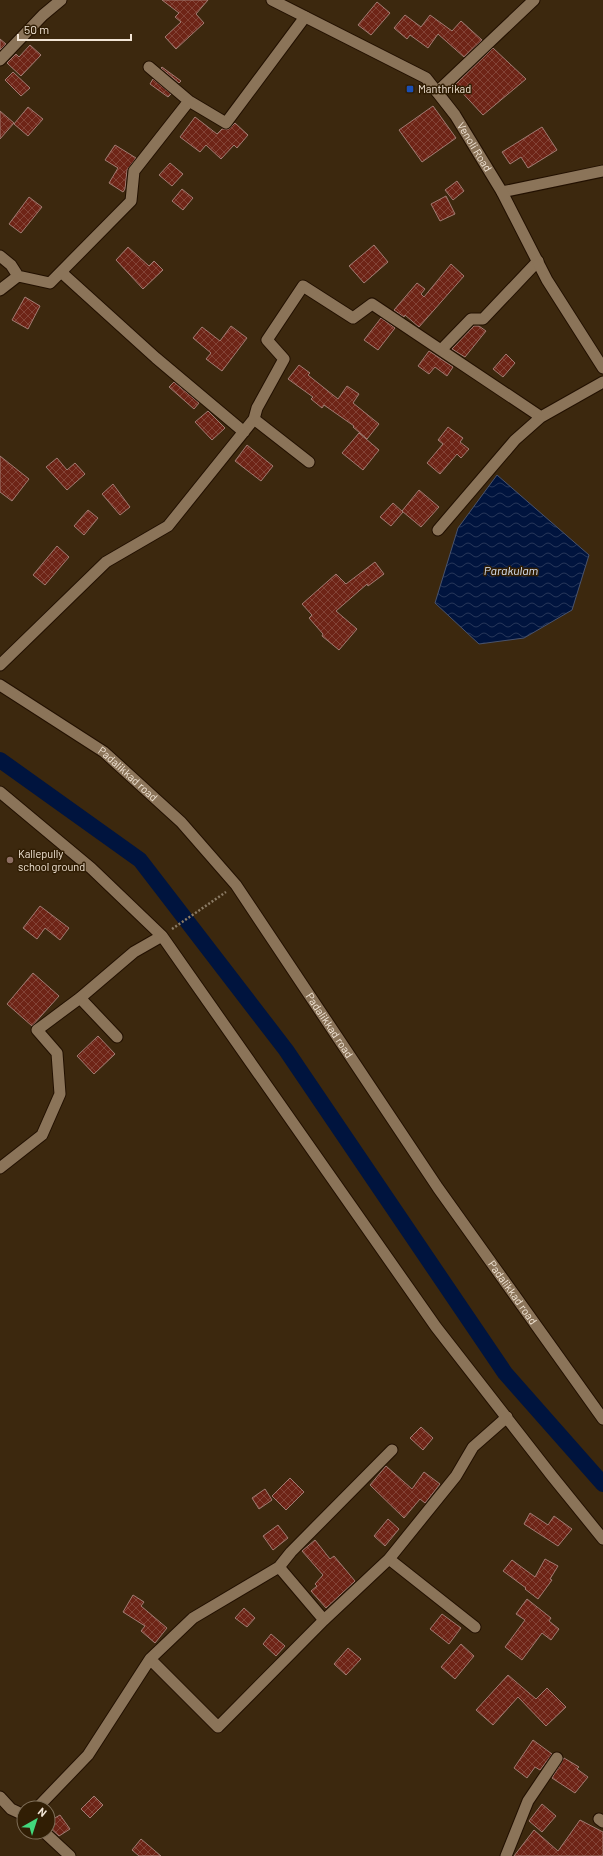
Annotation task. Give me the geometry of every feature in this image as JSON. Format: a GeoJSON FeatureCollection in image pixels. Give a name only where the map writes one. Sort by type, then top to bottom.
{"type":"FeatureCollection","features":[{"type":"Feature","properties":{"kind":"street"},"geometry":{"type":"LineString","coordinates":[[0,60],[44,14],[61,0]]}},
{"type":"Feature","properties":{"kind":"street","name":"Venoli Road"},"geometry":{"type":"LineString","coordinates":[[272,0],[426,78],[455,115],[502,192],[547,280],[603,368]]}},
{"type":"Feature","properties":{"kind":"street"},"geometry":{"type":"LineString","coordinates":[[437,92],[534,0]]}},
{"type":"Feature","properties":{"kind":"street"},"geometry":{"type":"LineString","coordinates":[[149,67],[190,101],[226,123],[304,17]]}},
{"type":"Feature","properties":{"kind":"street"},"geometry":{"type":"LineString","coordinates":[[0,256],[11,265],[18,276],[50,283],[131,201],[134,170],[190,101]]}},
{"type":"Feature","properties":{"kind":"street"},"geometry":{"type":"LineString","coordinates":[[502,192],[603,171]]}},
{"type":"Feature","properties":{"kind":"street"},"geometry":{"type":"LineString","coordinates":[[441,350],[471,319],[483,319],[538,261]]}},
{"type":"Feature","properties":{"kind":"street"},"geometry":{"type":"LineString","coordinates":[[61,272],[156,358],[244,432]]}},
{"type":"Feature","properties":{"kind":"street"},"geometry":{"type":"LineString","coordinates":[[0,290],[18,276]]}},
{"type":"Feature","properties":{"kind":"street"},"geometry":{"type":"LineString","coordinates":[[0,665],[106,562],[168,526],[244,432],[254,419],[257,408],[284,359],[267,340],[303,286],[353,318],[372,304],[542,418]]}},
{"type":"Feature","properties":{"kind":"street"},"geometry":{"type":"LineString","coordinates":[[438,530],[515,440],[542,418],[603,382]]}},
{"type":"Feature","properties":{"kind":"street"},"geometry":{"type":"LineString","coordinates":[[254,419],[309,462]]}},
{"type":"Feature","properties":{"kind":"street","name":"Padalikkad road"},"geometry":{"type":"LineString","coordinates":[[0,685],[104,752],[181,822],[236,885],[438,1188],[603,1419]]}},
{"type":"Feature","properties":{"kind":"street"},"geometry":{"type":"LineString","coordinates":[[0,792],[91,868],[162,936],[436,1327],[603,1539]]}},
{"type":"Feature","properties":{"kind":"street"},"geometry":{"type":"LineString","coordinates":[[0,1168],[42,1135],[60,1094],[57,1053],[37,1030],[80,998],[134,952],[162,936]]}},
{"type":"Feature","properties":{"kind":"street"},"geometry":{"type":"LineString","coordinates":[[80,998],[117,1037]]}},
{"type":"Feature","properties":{"kind":"street"},"geometry":{"type":"LineString","coordinates":[[150,1659],[218,1727],[324,1620],[389,1559],[456,1476],[473,1447],[508,1417]]}},
{"type":"Feature","properties":{"kind":"street"},"geometry":{"type":"LineString","coordinates":[[45,1800],[88,1755],[150,1659],[193,1618],[279,1567],[392,1450]]}},
{"type":"Feature","properties":{"kind":"street"},"geometry":{"type":"LineString","coordinates":[[389,1559],[475,1627]]}},
{"type":"Feature","properties":{"kind":"street"},"geometry":{"type":"LineString","coordinates":[[279,1567],[324,1620]]}},
{"type":"Feature","properties":{"kind":"street"},"geometry":{"type":"LineString","coordinates":[[506,1856],[528,1801],[557,1758]]}},
{"type":"Feature","properties":{"kind":"street"},"geometry":{"type":"LineString","coordinates":[[0,1797],[16,1811]]}},
{"type":"Feature","properties":{"kind":"street"},"geometry":{"type":"LineString","coordinates":[[53,1840],[70,1856]]}},
{"type":"Feature","properties":{"kind":"path"},"geometry":{"type":"LineString","coordinates":[[162,936],[236,885]]}},
{"type":"Feature","properties":{"kind":"water","name":"Parakulam"},"geometry":{"type":"Polygon","coordinates":[[[497,475],[589,555],[572,610],[524,638],[479,644],[435,603],[458,528],[497,475]]]}},
{"type":"Feature","properties":{"kind":"building"},"geometry":{"type":"Polygon","coordinates":[[[162,0],[208,0],[196,14],[204,23],[176,49],[165,37],[181,22],[175,17],[179,13],[162,0]]]}},
{"type":"Feature","properties":{"kind":"building"},"geometry":{"type":"Polygon","coordinates":[[[377,2],[390,13],[371,35],[358,25],[377,2]]]}},
{"type":"Feature","properties":{"kind":"building"},"geometry":{"type":"Polygon","coordinates":[[[405,15],[421,27],[430,15],[452,31],[461,21],[482,40],[464,57],[438,34],[428,48],[410,35],[407,39],[394,28],[405,15]]]}},
{"type":"Feature","properties":{"kind":"building"},"geometry":{"type":"Polygon","coordinates":[[[0,39],[6,44],[0,50],[0,39]]]}},
{"type":"Feature","properties":{"kind":"building"},"geometry":{"type":"Polygon","coordinates":[[[30,45],[41,55],[21,76],[7,63],[16,54],[19,57],[30,45]]]}},
{"type":"Feature","properties":{"kind":"building"},"geometry":{"type":"Polygon","coordinates":[[[493,48],[526,79],[483,115],[455,85],[493,48]]]}},
{"type":"Feature","properties":{"kind":"building"},"geometry":{"type":"Polygon","coordinates":[[[162,67],[181,81],[179,83],[161,68],[162,67]]]}},
{"type":"Feature","properties":{"kind":"building"},"geometry":{"type":"Polygon","coordinates":[[[13,72],[30,88],[21,96],[5,80],[13,72]]]}},
{"type":"Feature","properties":{"kind":"building"},"geometry":{"type":"Polygon","coordinates":[[[153,79],[171,94],[168,97],[150,84],[153,79]]]}},
{"type":"Feature","properties":{"kind":"building"},"geometry":{"type":"Polygon","coordinates":[[[433,106],[456,138],[422,162],[399,130],[433,106]]]}},
{"type":"Feature","properties":{"kind":"building"},"geometry":{"type":"Polygon","coordinates":[[[28,107],[43,119],[28,136],[14,124],[28,107]]]}},
{"type":"Feature","properties":{"kind":"building"},"geometry":{"type":"Polygon","coordinates":[[[0,111],[14,123],[0,139],[0,111]]]}},
{"type":"Feature","properties":{"kind":"building"},"geometry":{"type":"Polygon","coordinates":[[[195,117],[217,134],[222,129],[229,129],[235,123],[248,135],[237,148],[234,145],[221,159],[206,145],[200,152],[180,137],[195,117]]]}},
{"type":"Feature","properties":{"kind":"building"},"geometry":{"type":"Polygon","coordinates":[[[542,127],[557,150],[528,168],[521,157],[510,164],[502,152],[542,127]]]}},
{"type":"Feature","properties":{"kind":"building"},"geometry":{"type":"Polygon","coordinates":[[[115,145],[136,158],[127,170],[125,189],[123,192],[109,183],[118,168],[105,160],[115,145]]]}},
{"type":"Feature","properties":{"kind":"building"},"geometry":{"type":"Polygon","coordinates":[[[170,163],[183,174],[172,186],[159,175],[170,163]]]}},
{"type":"Feature","properties":{"kind":"building"},"geometry":{"type":"Polygon","coordinates":[[[457,181],[464,191],[453,200],[445,190],[457,181]]]}},
{"type":"Feature","properties":{"kind":"building"},"geometry":{"type":"Polygon","coordinates":[[[182,189],[193,198],[183,210],[172,201],[182,189]]]}},
{"type":"Feature","properties":{"kind":"building"},"geometry":{"type":"Polygon","coordinates":[[[446,196],[455,214],[440,221],[431,204],[446,196]]]}},
{"type":"Feature","properties":{"kind":"building"},"geometry":{"type":"Polygon","coordinates":[[[29,197],[42,207],[21,233],[9,224],[29,197]]]}},
{"type":"Feature","properties":{"kind":"building"},"geometry":{"type":"Polygon","coordinates":[[[374,245],[388,262],[364,283],[349,266],[374,245]]]}},
{"type":"Feature","properties":{"kind":"building"},"geometry":{"type":"Polygon","coordinates":[[[128,247],[149,266],[154,261],[163,270],[143,289],[116,260],[128,247]]]}},
{"type":"Feature","properties":{"kind":"building"},"geometry":{"type":"Polygon","coordinates":[[[451,264],[464,276],[419,327],[405,315],[404,317],[394,310],[417,283],[425,289],[421,294],[424,297],[451,264]]]}},
{"type":"Feature","properties":{"kind":"building"},"geometry":{"type":"Polygon","coordinates":[[[25,297],[40,306],[28,329],[12,320],[25,297]]]}},
{"type":"Feature","properties":{"kind":"building"},"geometry":{"type":"Polygon","coordinates":[[[381,318],[395,328],[378,350],[364,340],[381,318]]]}},
{"type":"Feature","properties":{"kind":"building"},"geometry":{"type":"Polygon","coordinates":[[[231,326],[247,338],[222,371],[206,359],[211,353],[193,338],[202,327],[220,341],[231,326]]]}},
{"type":"Feature","properties":{"kind":"building"},"geometry":{"type":"Polygon","coordinates":[[[474,326],[479,326],[486,331],[465,357],[452,349],[474,326]]]}},
{"type":"Feature","properties":{"kind":"building"},"geometry":{"type":"Polygon","coordinates":[[[429,351],[453,367],[447,376],[435,367],[429,374],[418,366],[429,351]]]}},
{"type":"Feature","properties":{"kind":"building"},"geometry":{"type":"Polygon","coordinates":[[[506,354],[515,363],[503,377],[493,369],[506,354]]]}},
{"type":"Feature","properties":{"kind":"building"},"geometry":{"type":"Polygon","coordinates":[[[299,365],[310,373],[308,375],[338,399],[347,386],[359,394],[353,403],[379,424],[367,439],[353,427],[354,426],[324,405],[322,408],[311,399],[313,397],[288,379],[299,365]]]}},
{"type":"Feature","properties":{"kind":"building"},"geometry":{"type":"Polygon","coordinates":[[[174,382],[199,403],[194,409],[169,387],[174,382]]]}},
{"type":"Feature","properties":{"kind":"building"},"geometry":{"type":"Polygon","coordinates":[[[208,411],[225,428],[212,440],[195,422],[208,411]]]}},
{"type":"Feature","properties":{"kind":"building"},"geometry":{"type":"Polygon","coordinates":[[[448,427],[463,438],[460,442],[469,449],[461,458],[457,454],[440,474],[427,463],[443,444],[438,440],[448,427]]]}},
{"type":"Feature","properties":{"kind":"building"},"geometry":{"type":"Polygon","coordinates":[[[359,433],[379,450],[363,470],[342,453],[359,433]]]}},
{"type":"Feature","properties":{"kind":"building"},"geometry":{"type":"Polygon","coordinates":[[[247,445],[273,466],[261,481],[235,461],[247,445]]]}},
{"type":"Feature","properties":{"kind":"building"},"geometry":{"type":"Polygon","coordinates":[[[0,456],[29,479],[12,501],[0,492],[0,456]]]}},
{"type":"Feature","properties":{"kind":"building"},"geometry":{"type":"Polygon","coordinates":[[[57,458],[67,470],[75,463],[85,474],[67,490],[46,467],[57,458]]]}},
{"type":"Feature","properties":{"kind":"building"},"geometry":{"type":"Polygon","coordinates":[[[113,484],[130,507],[120,515],[102,494],[113,484]]]}},
{"type":"Feature","properties":{"kind":"building"},"geometry":{"type":"Polygon","coordinates":[[[419,490],[439,507],[421,527],[402,511],[419,490]]]}},
{"type":"Feature","properties":{"kind":"building"},"geometry":{"type":"Polygon","coordinates":[[[393,503],[403,512],[391,526],[380,517],[393,503]]]}},
{"type":"Feature","properties":{"kind":"building"},"geometry":{"type":"Polygon","coordinates":[[[88,510],[98,518],[84,535],[74,526],[88,510]]]}},
{"type":"Feature","properties":{"kind":"building"},"geometry":{"type":"Polygon","coordinates":[[[57,546],[69,557],[45,585],[33,575],[57,546]]]}},
{"type":"Feature","properties":{"kind":"building"},"geometry":{"type":"Polygon","coordinates":[[[375,562],[384,574],[368,586],[367,584],[336,611],[357,629],[339,650],[322,636],[323,634],[309,618],[312,615],[302,604],[336,574],[346,584],[375,562]]]}},
{"type":"Feature","properties":{"kind":"building"},"geometry":{"type":"Polygon","coordinates":[[[40,906],[69,928],[60,940],[45,928],[37,939],[23,928],[40,906]]]}},
{"type":"Feature","properties":{"kind":"building"},"geometry":{"type":"Polygon","coordinates":[[[33,973],[59,996],[32,1026],[7,1004],[33,973]]]}},
{"type":"Feature","properties":{"kind":"building"},"geometry":{"type":"Polygon","coordinates":[[[98,1036],[115,1054],[94,1074],[77,1056],[98,1036]]]}},
{"type":"Feature","properties":{"kind":"building"},"geometry":{"type":"Polygon","coordinates":[[[421,1427],[433,1438],[423,1450],[410,1438],[421,1427]]]}},
{"type":"Feature","properties":{"kind":"building"},"geometry":{"type":"Polygon","coordinates":[[[386,1466],[412,1489],[424,1472],[440,1484],[425,1503],[420,1499],[404,1518],[370,1485],[386,1466]]]}},
{"type":"Feature","properties":{"kind":"building"},"geometry":{"type":"Polygon","coordinates":[[[290,1478],[304,1492],[286,1510],[272,1496],[290,1478]]]}},
{"type":"Feature","properties":{"kind":"building"},"geometry":{"type":"Polygon","coordinates":[[[265,1489],[272,1500],[259,1509],[252,1498],[265,1489]]]}},
{"type":"Feature","properties":{"kind":"building"},"geometry":{"type":"Polygon","coordinates":[[[530,1513],[548,1525],[554,1516],[572,1529],[558,1546],[524,1524],[530,1513]]]}},
{"type":"Feature","properties":{"kind":"building"},"geometry":{"type":"Polygon","coordinates":[[[388,1519],[399,1529],[385,1546],[374,1536],[388,1519]]]}},
{"type":"Feature","properties":{"kind":"building"},"geometry":{"type":"Polygon","coordinates":[[[278,1525],[288,1538],[273,1550],[263,1536],[278,1525]]]}},
{"type":"Feature","properties":{"kind":"building"},"geometry":{"type":"Polygon","coordinates":[[[315,1540],[330,1559],[334,1556],[355,1581],[326,1608],[311,1591],[317,1586],[315,1584],[323,1575],[302,1551],[315,1540]]]}},
{"type":"Feature","properties":{"kind":"building"},"geometry":{"type":"Polygon","coordinates":[[[545,1559],[558,1566],[550,1579],[552,1580],[538,1599],[503,1571],[512,1560],[535,1577],[545,1559]]]}},
{"type":"Feature","properties":{"kind":"building"},"geometry":{"type":"Polygon","coordinates":[[[133,1595],[144,1602],[141,1606],[167,1628],[155,1643],[141,1631],[145,1626],[123,1612],[133,1595]]]}},
{"type":"Feature","properties":{"kind":"building"},"geometry":{"type":"Polygon","coordinates":[[[527,1599],[551,1618],[549,1621],[559,1629],[551,1640],[542,1633],[522,1660],[505,1647],[525,1620],[516,1614],[527,1599]]]}},
{"type":"Feature","properties":{"kind":"building"},"geometry":{"type":"Polygon","coordinates":[[[244,1608],[255,1618],[247,1627],[235,1618],[244,1608]]]}},
{"type":"Feature","properties":{"kind":"building"},"geometry":{"type":"Polygon","coordinates":[[[442,1614],[461,1628],[449,1644],[430,1629],[442,1614]]]}},
{"type":"Feature","properties":{"kind":"building"},"geometry":{"type":"Polygon","coordinates":[[[271,1634],[285,1646],[276,1656],[263,1644],[271,1634]]]}},
{"type":"Feature","properties":{"kind":"building"},"geometry":{"type":"Polygon","coordinates":[[[461,1644],[474,1656],[455,1679],[441,1667],[461,1644]]]}},
{"type":"Feature","properties":{"kind":"building"},"geometry":{"type":"Polygon","coordinates":[[[348,1648],[361,1659],[346,1675],[334,1664],[348,1648]]]}},
{"type":"Feature","properties":{"kind":"building"},"geometry":{"type":"Polygon","coordinates":[[[508,1675],[536,1699],[547,1688],[566,1707],[546,1726],[518,1697],[493,1725],[476,1710],[508,1675]]]}},
{"type":"Feature","properties":{"kind":"building"},"geometry":{"type":"Polygon","coordinates":[[[533,1740],[552,1754],[540,1770],[535,1767],[527,1778],[514,1768],[533,1740]]]}},
{"type":"Feature","properties":{"kind":"building"},"geometry":{"type":"Polygon","coordinates":[[[564,1758],[579,1767],[577,1769],[588,1777],[575,1793],[552,1778],[564,1758]]]}},
{"type":"Feature","properties":{"kind":"building"},"geometry":{"type":"Polygon","coordinates":[[[94,1796],[103,1805],[90,1818],[81,1809],[94,1796]]]}},
{"type":"Feature","properties":{"kind":"building"},"geometry":{"type":"Polygon","coordinates":[[[542,1804],[556,1816],[542,1832],[529,1821],[542,1804]]]}},
{"type":"Feature","properties":{"kind":"building"},"geometry":{"type":"Polygon","coordinates":[[[60,1815],[70,1829],[59,1836],[56,1833],[56,1817],[60,1815]]]}},
{"type":"Feature","properties":{"kind":"building"},"geometry":{"type":"Polygon","coordinates":[[[580,1820],[603,1832],[603,1856],[514,1856],[534,1830],[558,1851],[580,1820]]]}},
{"type":"Feature","properties":{"kind":"building"},"geometry":{"type":"Polygon","coordinates":[[[141,1839],[161,1856],[139,1856],[132,1850],[141,1839]]]}},
{"type":"Feature","properties":{"kind":"waterway"},"geometry":{"type":"LineString","coordinates":[[0,760],[140,860],[286,1050],[505,1373],[603,1484]]}},
{"type":"Feature","properties":{"kind":"place","name":"Manthrikad"},"geometry":{"type":"Point","coordinates":[410,89]}},
{"type":"Feature","properties":{"kind":"place","name":"Kallepully school ground"},"geometry":{"type":"Point","coordinates":[10,860]}}]}
